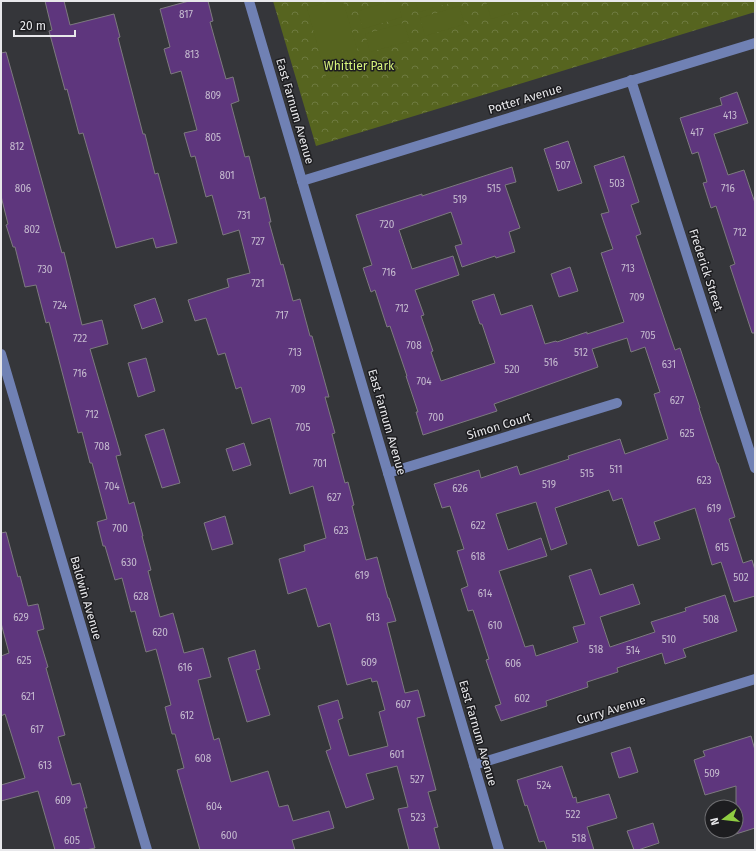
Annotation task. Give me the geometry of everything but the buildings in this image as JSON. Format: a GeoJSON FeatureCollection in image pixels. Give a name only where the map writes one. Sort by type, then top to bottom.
{"type":"FeatureCollection","features":[{"type":"Feature","properties":{"kind":"street","name":"East Farnum Avenue"},"geometry":{"type":"LineString","coordinates":[[250,1],[499,850]]}},
{"type":"Feature","properties":{"kind":"street","name":"Potter Avenue"},"geometry":{"type":"LineString","coordinates":[[302,180],[755,43]]}},
{"type":"Feature","properties":{"kind":"street","name":"Frederick Street"},"geometry":{"type":"LineString","coordinates":[[631,80],[755,468]]}},
{"type":"Feature","properties":{"kind":"street","name":"Baldwin Avenue"},"geometry":{"type":"LineString","coordinates":[[1,354],[147,850]]}},
{"type":"Feature","properties":{"kind":"street","name":"Simon Court"},"geometry":{"type":"LineString","coordinates":[[388,473],[617,403]]}},
{"type":"Feature","properties":{"kind":"street","name":"Curry Avenue"},"geometry":{"type":"LineString","coordinates":[[474,765],[755,679]]}},
{"type":"Feature","properties":{"kind":"green space","name":"Whittier Park"},"geometry":{"type":"Polygon","coordinates":[[[273,1],[755,1],[755,12],[316,146],[273,1]]]}},
{"type":"Feature","properties":{"kind":"green space"},"geometry":{"type":"Polygon","coordinates":[[[331,1],[343,1],[363,69],[327,79],[307,8],[331,1]]]}},
{"type":"Feature","properties":{"kind":"green space"},"geometry":{"type":"Polygon","coordinates":[[[390,1],[397,1],[402,17],[363,29],[358,11],[390,1]]]}},
{"type":"Feature","properties":{"kind":"green space"},"geometry":{"type":"Polygon","coordinates":[[[415,1],[457,1],[419,12],[415,1]]]}},
{"type":"Feature","properties":{"kind":"green space"},"geometry":{"type":"Polygon","coordinates":[[[486,1],[554,1],[491,19],[486,1]]]}},
{"type":"Feature","properties":{"kind":"green space"},"geometry":{"type":"Polygon","coordinates":[[[459,6],[465,24],[425,36],[420,18],[459,6]]]}},
{"type":"Feature","properties":{"kind":"green space"},"geometry":{"type":"Polygon","coordinates":[[[404,23],[410,41],[370,52],[365,34],[404,23]]]}}]}
